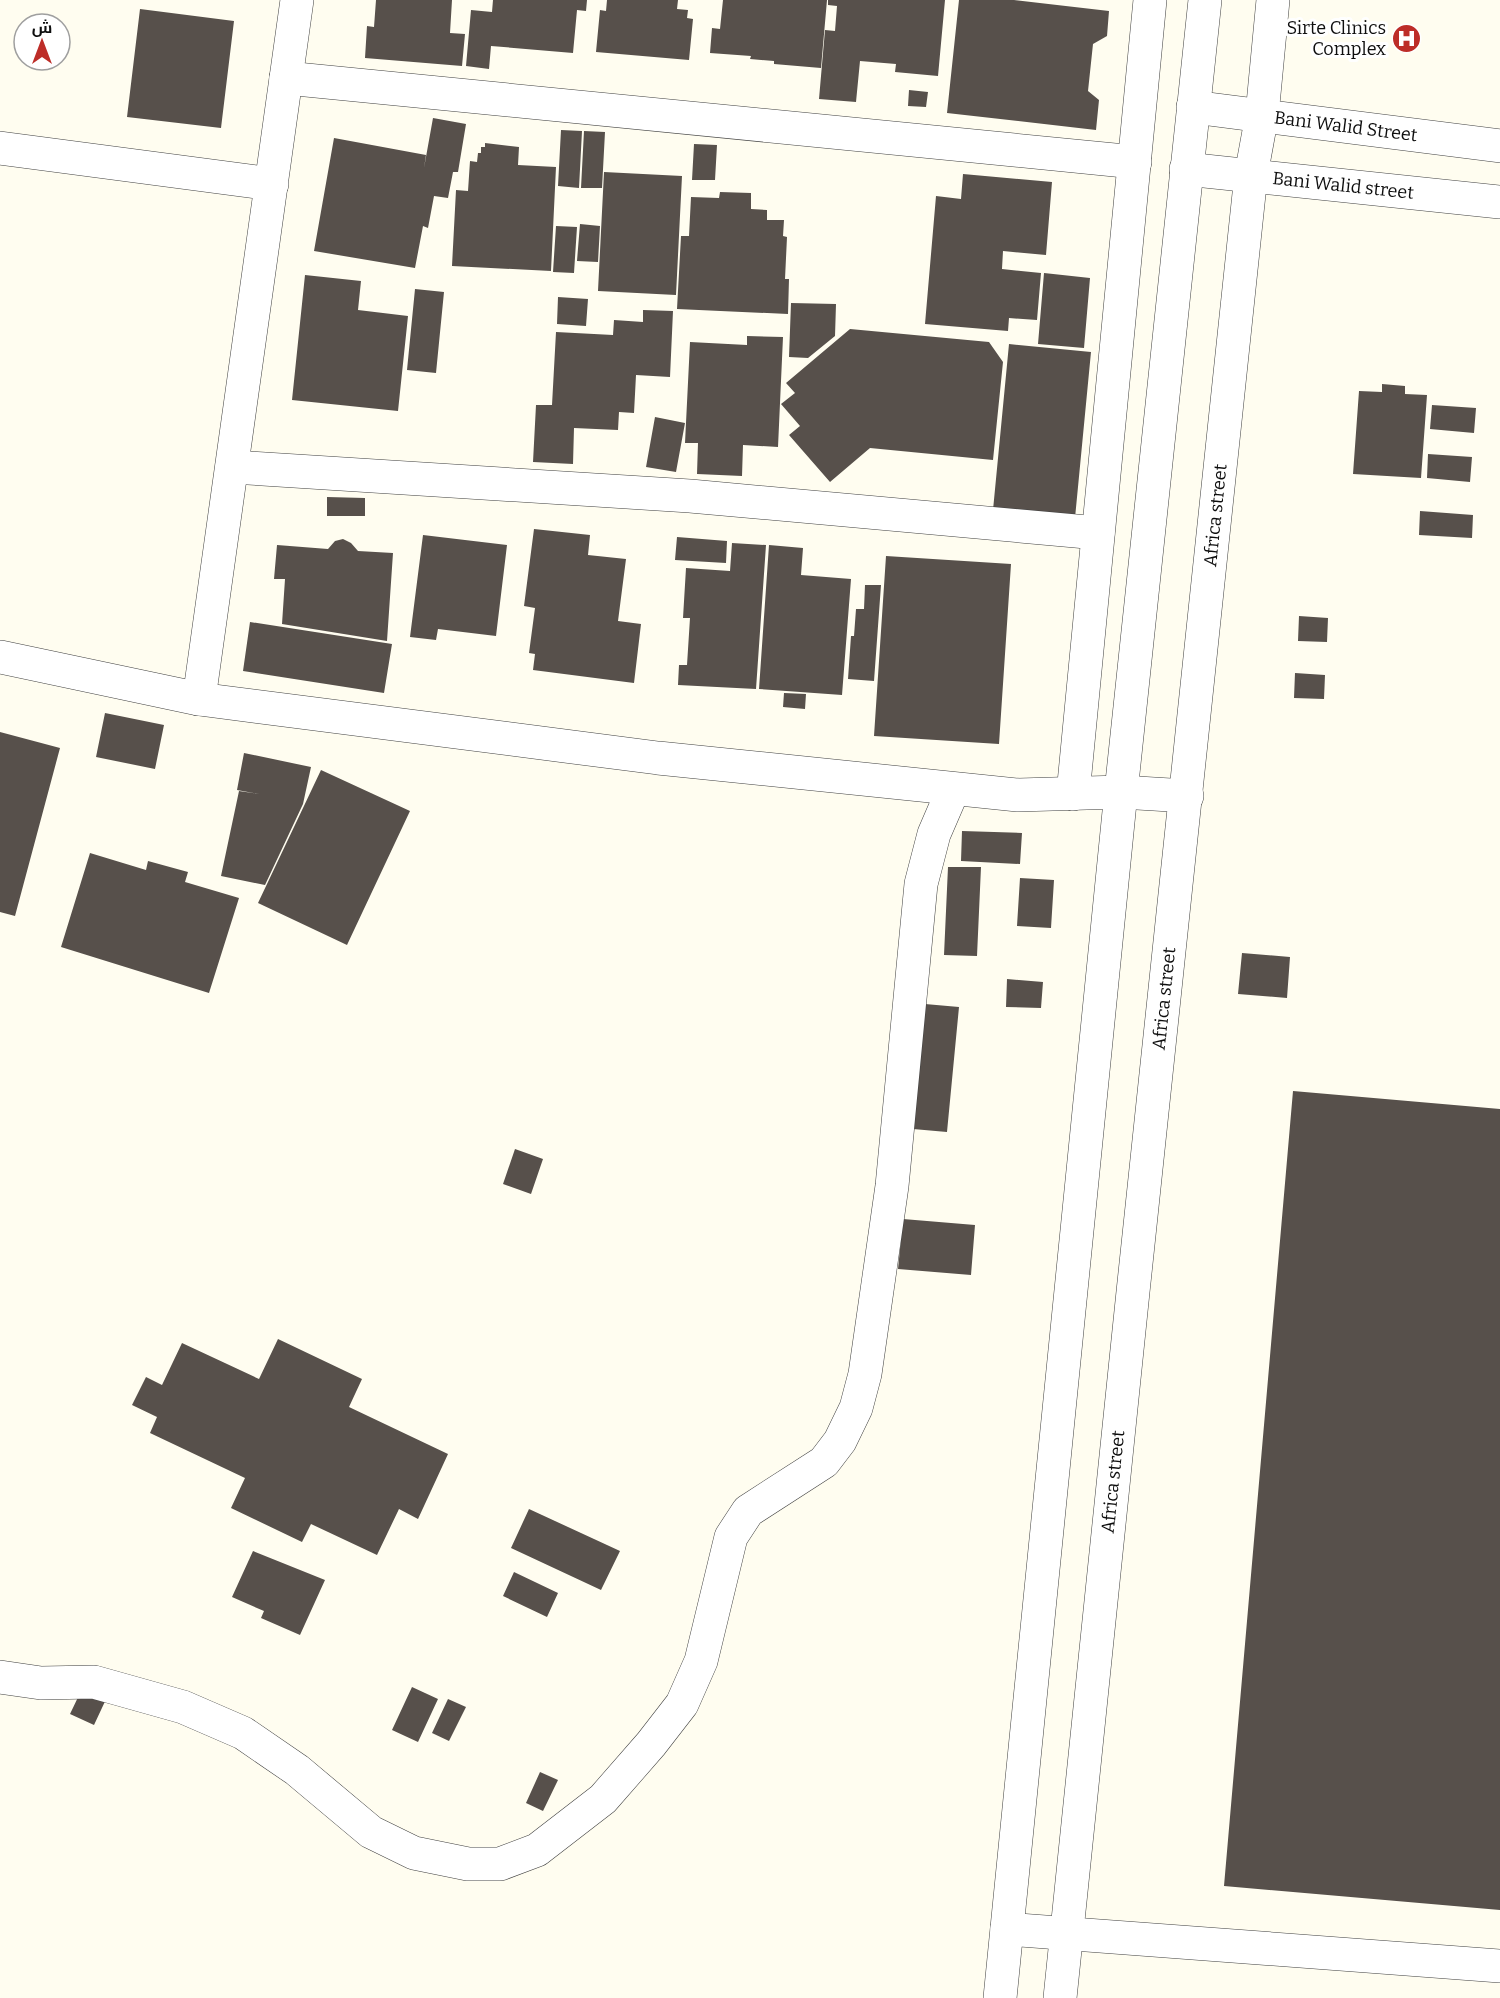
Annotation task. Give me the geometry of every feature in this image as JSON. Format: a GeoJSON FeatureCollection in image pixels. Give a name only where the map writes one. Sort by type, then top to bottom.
{"type":"FeatureCollection","features":[{"type":"Feature","properties":{"kind":"street"},"geometry":{"type":"LineString","coordinates":[[199,699],[297,0]]}},
{"type":"Feature","properties":{"kind":"street"},"geometry":{"type":"LineString","coordinates":[[1073,794],[1150,0]]}},
{"type":"Feature","properties":{"kind":"street"},"geometry":{"type":"LineString","coordinates":[[1000,1998],[1121,792],[1205,0]]}},
{"type":"Feature","properties":{"kind":"street","name":"Africa street"},"geometry":{"type":"LineString","coordinates":[[1060,1998],[1162,1002],[1187,796],[1251,175],[1262,115],[1273,0]]}},
{"type":"Feature","properties":{"kind":"street"},"geometry":{"type":"LineString","coordinates":[[286,78],[1135,162]]}},
{"type":"Feature","properties":{"kind":"street","name":"Bani Walid Street"},"geometry":{"type":"LineString","coordinates":[[1193,107],[1500,146]]}},
{"type":"Feature","properties":{"kind":"street"},"geometry":{"type":"LineString","coordinates":[[0,148],[272,184]]}},
{"type":"Feature","properties":{"kind":"street","name":"Bani Walid street"},"geometry":{"type":"LineString","coordinates":[[1186,168],[1500,202]]}},
{"type":"Feature","properties":{"kind":"street"},"geometry":{"type":"LineString","coordinates":[[232,467],[690,496],[1098,533]]}},
{"type":"Feature","properties":{"kind":"street"},"geometry":{"type":"LineString","coordinates":[[0,657],[199,699],[658,758],[1018,795],[1121,792],[1187,796]]}},
{"type":"Feature","properties":{"kind":"street"},"geometry":{"type":"LineString","coordinates":[[0,1677],[41,1683],[94,1682],[183,1707],[243,1733],[297,1770],[371,1832],[414,1853],[468,1864],[500,1864],[537,1851],[603,1799],[682,1704],[701,1661],[731,1537],[748,1511],[824,1462],[840,1441],[856,1408],[865,1374],[892,1186],[921,884],[934,834],[953,790]]}},
{"type":"Feature","properties":{"kind":"street"},"geometry":{"type":"LineString","coordinates":[[1007,1929],[1500,1966]]}},
{"type":"Feature","properties":{"kind":"building"},"geometry":{"type":"Polygon","coordinates":[[[376,0],[452,0],[450,33],[465,34],[462,66],[365,58],[367,26],[374,27],[376,0]]]}},
{"type":"Feature","properties":{"kind":"building"},"geometry":{"type":"Polygon","coordinates":[[[493,0],[587,0],[586,11],[577,10],[573,53],[491,46],[489,69],[466,66],[471,10],[492,12],[493,0]]]}},
{"type":"Feature","properties":{"kind":"building"},"geometry":{"type":"Polygon","coordinates":[[[607,0],[678,0],[677,9],[688,10],[687,18],[693,19],[689,60],[596,52],[600,10],[606,11],[607,0]]]}},
{"type":"Feature","properties":{"kind":"building"},"geometry":{"type":"Polygon","coordinates":[[[723,0],[827,0],[821,68],[774,64],[774,61],[750,59],[751,56],[710,53],[712,28],[720,29],[723,0]]]}},
{"type":"Feature","properties":{"kind":"building"},"geometry":{"type":"Polygon","coordinates":[[[828,0],[945,0],[938,76],[895,72],[896,64],[860,61],[856,102],[819,99],[825,30],[835,31],[837,6],[828,5],[828,0]]]}},
{"type":"Feature","properties":{"kind":"building"},"geometry":{"type":"Polygon","coordinates":[[[959,0],[1014,0],[1109,11],[1107,36],[1093,44],[1088,91],[1099,100],[1096,130],[947,113],[959,0]]]}},
{"type":"Feature","properties":{"kind":"building"},"geometry":{"type":"Polygon","coordinates":[[[140,9],[234,21],[221,128],[127,117],[140,9]]]}},
{"type":"Feature","properties":{"kind":"building"},"geometry":{"type":"Polygon","coordinates":[[[909,90],[928,92],[926,107],[908,106],[909,90]]]}},
{"type":"Feature","properties":{"kind":"building"},"geometry":{"type":"Polygon","coordinates":[[[433,118],[466,124],[458,172],[453,172],[448,198],[434,196],[428,228],[423,226],[415,268],[314,251],[334,138],[426,155],[424,168],[433,118]]]}},
{"type":"Feature","properties":{"kind":"building"},"geometry":{"type":"Polygon","coordinates":[[[561,130],[582,131],[579,188],[558,186],[561,130]]]}},
{"type":"Feature","properties":{"kind":"building"},"geometry":{"type":"Polygon","coordinates":[[[584,131],[605,132],[602,188],[581,188],[584,131]]]}},
{"type":"Feature","properties":{"kind":"building"},"geometry":{"type":"Polygon","coordinates":[[[485,143],[519,147],[518,165],[556,167],[551,271],[452,266],[456,190],[468,191],[470,161],[477,162],[478,153],[481,153],[481,147],[485,147],[485,143]]]}},
{"type":"Feature","properties":{"kind":"building"},"geometry":{"type":"Polygon","coordinates":[[[694,144],[717,145],[715,180],[692,180],[694,144]]]}},
{"type":"Feature","properties":{"kind":"building"},"geometry":{"type":"Polygon","coordinates":[[[604,172],[682,176],[676,295],[598,291],[604,172]]]}},
{"type":"Feature","properties":{"kind":"building"},"geometry":{"type":"Polygon","coordinates":[[[963,174],[1052,182],[1046,255],[1003,251],[1002,269],[1041,273],[1037,320],[1009,318],[1008,331],[925,324],[936,196],[961,199],[963,174]]]}},
{"type":"Feature","properties":{"kind":"building"},"geometry":{"type":"Polygon","coordinates":[[[720,192],[751,193],[751,209],[767,210],[767,220],[784,220],[783,236],[787,237],[785,279],[789,279],[788,314],[677,309],[681,236],[689,236],[691,197],[719,198],[720,192]]]}},
{"type":"Feature","properties":{"kind":"building"},"geometry":{"type":"Polygon","coordinates":[[[580,224],[600,226],[598,262],[577,261],[580,224]]]}},
{"type":"Feature","properties":{"kind":"building"},"geometry":{"type":"Polygon","coordinates":[[[556,226],[577,227],[574,273],[553,272],[556,226]]]}},
{"type":"Feature","properties":{"kind":"building"},"geometry":{"type":"Polygon","coordinates":[[[1044,273],[1090,278],[1084,348],[1038,344],[1044,273]]]}},
{"type":"Feature","properties":{"kind":"building"},"geometry":{"type":"Polygon","coordinates":[[[305,275],[361,281],[358,310],[408,316],[398,411],[292,400],[305,275]]]}},
{"type":"Feature","properties":{"kind":"building"},"geometry":{"type":"Polygon","coordinates":[[[415,289],[444,292],[436,373],[407,370],[415,289]]]}},
{"type":"Feature","properties":{"kind":"building"},"geometry":{"type":"Polygon","coordinates":[[[558,297],[588,299],[586,326],[557,324],[558,297]]]}},
{"type":"Feature","properties":{"kind":"building"},"geometry":{"type":"Polygon","coordinates":[[[791,303],[836,304],[835,336],[808,358],[789,357],[791,303]]]}},
{"type":"Feature","properties":{"kind":"building"},"geometry":{"type":"Polygon","coordinates":[[[643,310],[673,311],[670,377],[636,375],[634,413],[619,412],[618,430],[574,428],[573,464],[533,462],[536,405],[552,405],[556,332],[613,335],[614,320],[643,322],[643,310]]]}},
{"type":"Feature","properties":{"kind":"building"},"geometry":{"type":"Polygon","coordinates":[[[850,329],[989,342],[1003,362],[993,460],[870,448],[830,482],[789,435],[800,426],[781,404],[795,393],[786,383],[850,329]]]}},
{"type":"Feature","properties":{"kind":"building"},"geometry":{"type":"Polygon","coordinates":[[[747,336],[783,337],[778,447],[743,445],[742,476],[697,474],[698,443],[685,443],[690,342],[747,345],[747,336]]]}},
{"type":"Feature","properties":{"kind":"building"},"geometry":{"type":"Polygon","coordinates":[[[1009,344],[1091,352],[1075,518],[993,510],[1009,344]]]}},
{"type":"Feature","properties":{"kind":"building"},"geometry":{"type":"Polygon","coordinates":[[[1382,384],[1405,386],[1405,394],[1427,395],[1421,478],[1353,474],[1359,391],[1382,392],[1382,384]]]}},
{"type":"Feature","properties":{"kind":"building"},"geometry":{"type":"Polygon","coordinates":[[[1432,405],[1476,408],[1474,433],[1430,429],[1432,405]]]}},
{"type":"Feature","properties":{"kind":"building"},"geometry":{"type":"Polygon","coordinates":[[[655,417],[685,423],[676,472],[646,467],[655,417]]]}},
{"type":"Feature","properties":{"kind":"building"},"geometry":{"type":"Polygon","coordinates":[[[1428,454],[1472,457],[1470,482],[1427,478],[1428,454]]]}},
{"type":"Feature","properties":{"kind":"building"},"geometry":{"type":"Polygon","coordinates":[[[327,497],[365,498],[365,516],[327,516],[327,497]]]}},
{"type":"Feature","properties":{"kind":"building"},"geometry":{"type":"Polygon","coordinates":[[[1420,511],[1473,515],[1472,538],[1419,535],[1420,511]]]}},
{"type":"Feature","properties":{"kind":"building"},"geometry":{"type":"Polygon","coordinates":[[[534,529],[590,535],[588,555],[626,559],[618,621],[641,624],[634,683],[533,670],[535,654],[529,653],[535,608],[524,606],[534,529]]]}},
{"type":"Feature","properties":{"kind":"building"},"geometry":{"type":"Polygon","coordinates":[[[423,535],[507,545],[496,636],[438,629],[436,640],[410,637],[423,535]]]}},
{"type":"Feature","properties":{"kind":"building"},"geometry":{"type":"Polygon","coordinates":[[[677,537],[727,541],[726,563],[675,560],[677,537]]]}},
{"type":"Feature","properties":{"kind":"building"},"geometry":{"type":"Polygon","coordinates":[[[343,539],[351,543],[358,551],[393,553],[387,641],[282,624],[285,579],[274,579],[277,545],[328,549],[335,541],[343,539]]]}},
{"type":"Feature","properties":{"kind":"building"},"geometry":{"type":"Polygon","coordinates":[[[732,543],[766,545],[756,689],[678,685],[679,665],[687,665],[690,618],[683,618],[686,568],[730,571],[732,543]]]}},
{"type":"Feature","properties":{"kind":"building"},"geometry":{"type":"Polygon","coordinates":[[[769,545],[803,548],[801,575],[851,579],[842,695],[759,689],[769,545]]]}},
{"type":"Feature","properties":{"kind":"building"},"geometry":{"type":"Polygon","coordinates":[[[886,556],[1011,564],[999,744],[874,736],[886,556]]]}},
{"type":"Feature","properties":{"kind":"building"},"geometry":{"type":"Polygon","coordinates":[[[865,585],[881,585],[874,681],[848,679],[851,636],[854,636],[856,609],[864,609],[865,585]]]}},
{"type":"Feature","properties":{"kind":"building"},"geometry":{"type":"Polygon","coordinates":[[[1299,616],[1328,618],[1327,642],[1298,641],[1299,616]]]}},
{"type":"Feature","properties":{"kind":"building"},"geometry":{"type":"Polygon","coordinates":[[[250,622],[392,644],[384,693],[243,671],[250,622]]]}},
{"type":"Feature","properties":{"kind":"building"},"geometry":{"type":"Polygon","coordinates":[[[1295,673],[1325,675],[1324,699],[1294,698],[1295,673]]]}},
{"type":"Feature","properties":{"kind":"building"},"geometry":{"type":"Polygon","coordinates":[[[784,693],[806,694],[805,709],[783,707],[784,693]]]}},
{"type":"Feature","properties":{"kind":"building"},"geometry":{"type":"Polygon","coordinates":[[[105,713],[164,725],[155,769],[96,757],[105,713]]]}},
{"type":"Feature","properties":{"kind":"building"},"geometry":{"type":"Polygon","coordinates":[[[0,732],[60,748],[15,916],[0,912],[0,732]]]}},
{"type":"Feature","properties":{"kind":"building"},"geometry":{"type":"Polygon","coordinates":[[[244,753],[311,767],[303,804],[265,885],[221,876],[239,791],[259,794],[237,790],[244,753]]]}},
{"type":"Feature","properties":{"kind":"building"},"geometry":{"type":"Polygon","coordinates":[[[321,770],[410,811],[347,945],[258,903],[321,770]]]}},
{"type":"Feature","properties":{"kind":"building"},"geometry":{"type":"Polygon","coordinates":[[[962,831],[1022,833],[1020,864],[961,861],[962,831]]]}},
{"type":"Feature","properties":{"kind":"building"},"geometry":{"type":"Polygon","coordinates":[[[90,853],[146,870],[148,861],[188,872],[185,882],[239,898],[209,993],[61,947],[90,853]]]}},
{"type":"Feature","properties":{"kind":"building"},"geometry":{"type":"Polygon","coordinates":[[[948,867],[981,867],[977,956],[944,955],[948,867]]]}},
{"type":"Feature","properties":{"kind":"building"},"geometry":{"type":"Polygon","coordinates":[[[1020,878],[1054,880],[1051,928],[1017,926],[1020,878]]]}},
{"type":"Feature","properties":{"kind":"building"},"geometry":{"type":"Polygon","coordinates":[[[1242,953],[1290,957],[1287,998],[1238,994],[1242,953]]]}},
{"type":"Feature","properties":{"kind":"building"},"geometry":{"type":"Polygon","coordinates":[[[1007,979],[1043,982],[1041,1008],[1006,1007],[1007,979]]]}},
{"type":"Feature","properties":{"kind":"building"},"geometry":{"type":"Polygon","coordinates":[[[925,1004],[959,1007],[947,1132],[913,1129],[925,1004]]]}},
{"type":"Feature","properties":{"kind":"building"},"geometry":{"type":"Polygon","coordinates":[[[1293,1091],[1500,1109],[1500,1910],[1224,1886],[1293,1091]]]}},
{"type":"Feature","properties":{"kind":"building"},"geometry":{"type":"Polygon","coordinates":[[[515,1149],[543,1159],[531,1194],[503,1184],[515,1149]]]}},
{"type":"Feature","properties":{"kind":"building"},"geometry":{"type":"Polygon","coordinates":[[[903,1219],[975,1225],[971,1275],[898,1269],[903,1219]]]}},
{"type":"Feature","properties":{"kind":"building"},"geometry":{"type":"Polygon","coordinates":[[[278,1339],[362,1379],[349,1407],[448,1454],[418,1519],[399,1509],[377,1555],[311,1524],[302,1542],[231,1508],[245,1478],[150,1433],[157,1417],[132,1405],[146,1377],[162,1385],[182,1343],[259,1379],[278,1339]]]}},
{"type":"Feature","properties":{"kind":"building"},"geometry":{"type":"Polygon","coordinates":[[[529,1509],[620,1551],[601,1590],[511,1548],[529,1509]]]}},
{"type":"Feature","properties":{"kind":"building"},"geometry":{"type":"Polygon","coordinates":[[[253,1551],[325,1580],[300,1635],[261,1618],[264,1611],[232,1597],[253,1551]]]}},
{"type":"Feature","properties":{"kind":"building"},"geometry":{"type":"Polygon","coordinates":[[[514,1572],[558,1593],[547,1617],[503,1596],[514,1572]]]}},
{"type":"Feature","properties":{"kind":"building"},"geometry":{"type":"Polygon","coordinates":[[[412,1687],[438,1699],[418,1742],[392,1730],[412,1687]]]}},
{"type":"Feature","properties":{"kind":"building"},"geometry":{"type":"Polygon","coordinates":[[[81,1691],[108,1695],[94,1725],[70,1714],[81,1691]]]}},
{"type":"Feature","properties":{"kind":"building"},"geometry":{"type":"Polygon","coordinates":[[[448,1699],[466,1707],[449,1741],[432,1733],[448,1699]]]}},
{"type":"Feature","properties":{"kind":"building"},"geometry":{"type":"Polygon","coordinates":[[[540,1772],[558,1780],[543,1811],[526,1803],[540,1772]]]}},
{"type":"Feature","properties":{"kind":"place","name":"Sirte Clinics Complex"},"geometry":{"type":"Point","coordinates":[1407,38]}}]}
